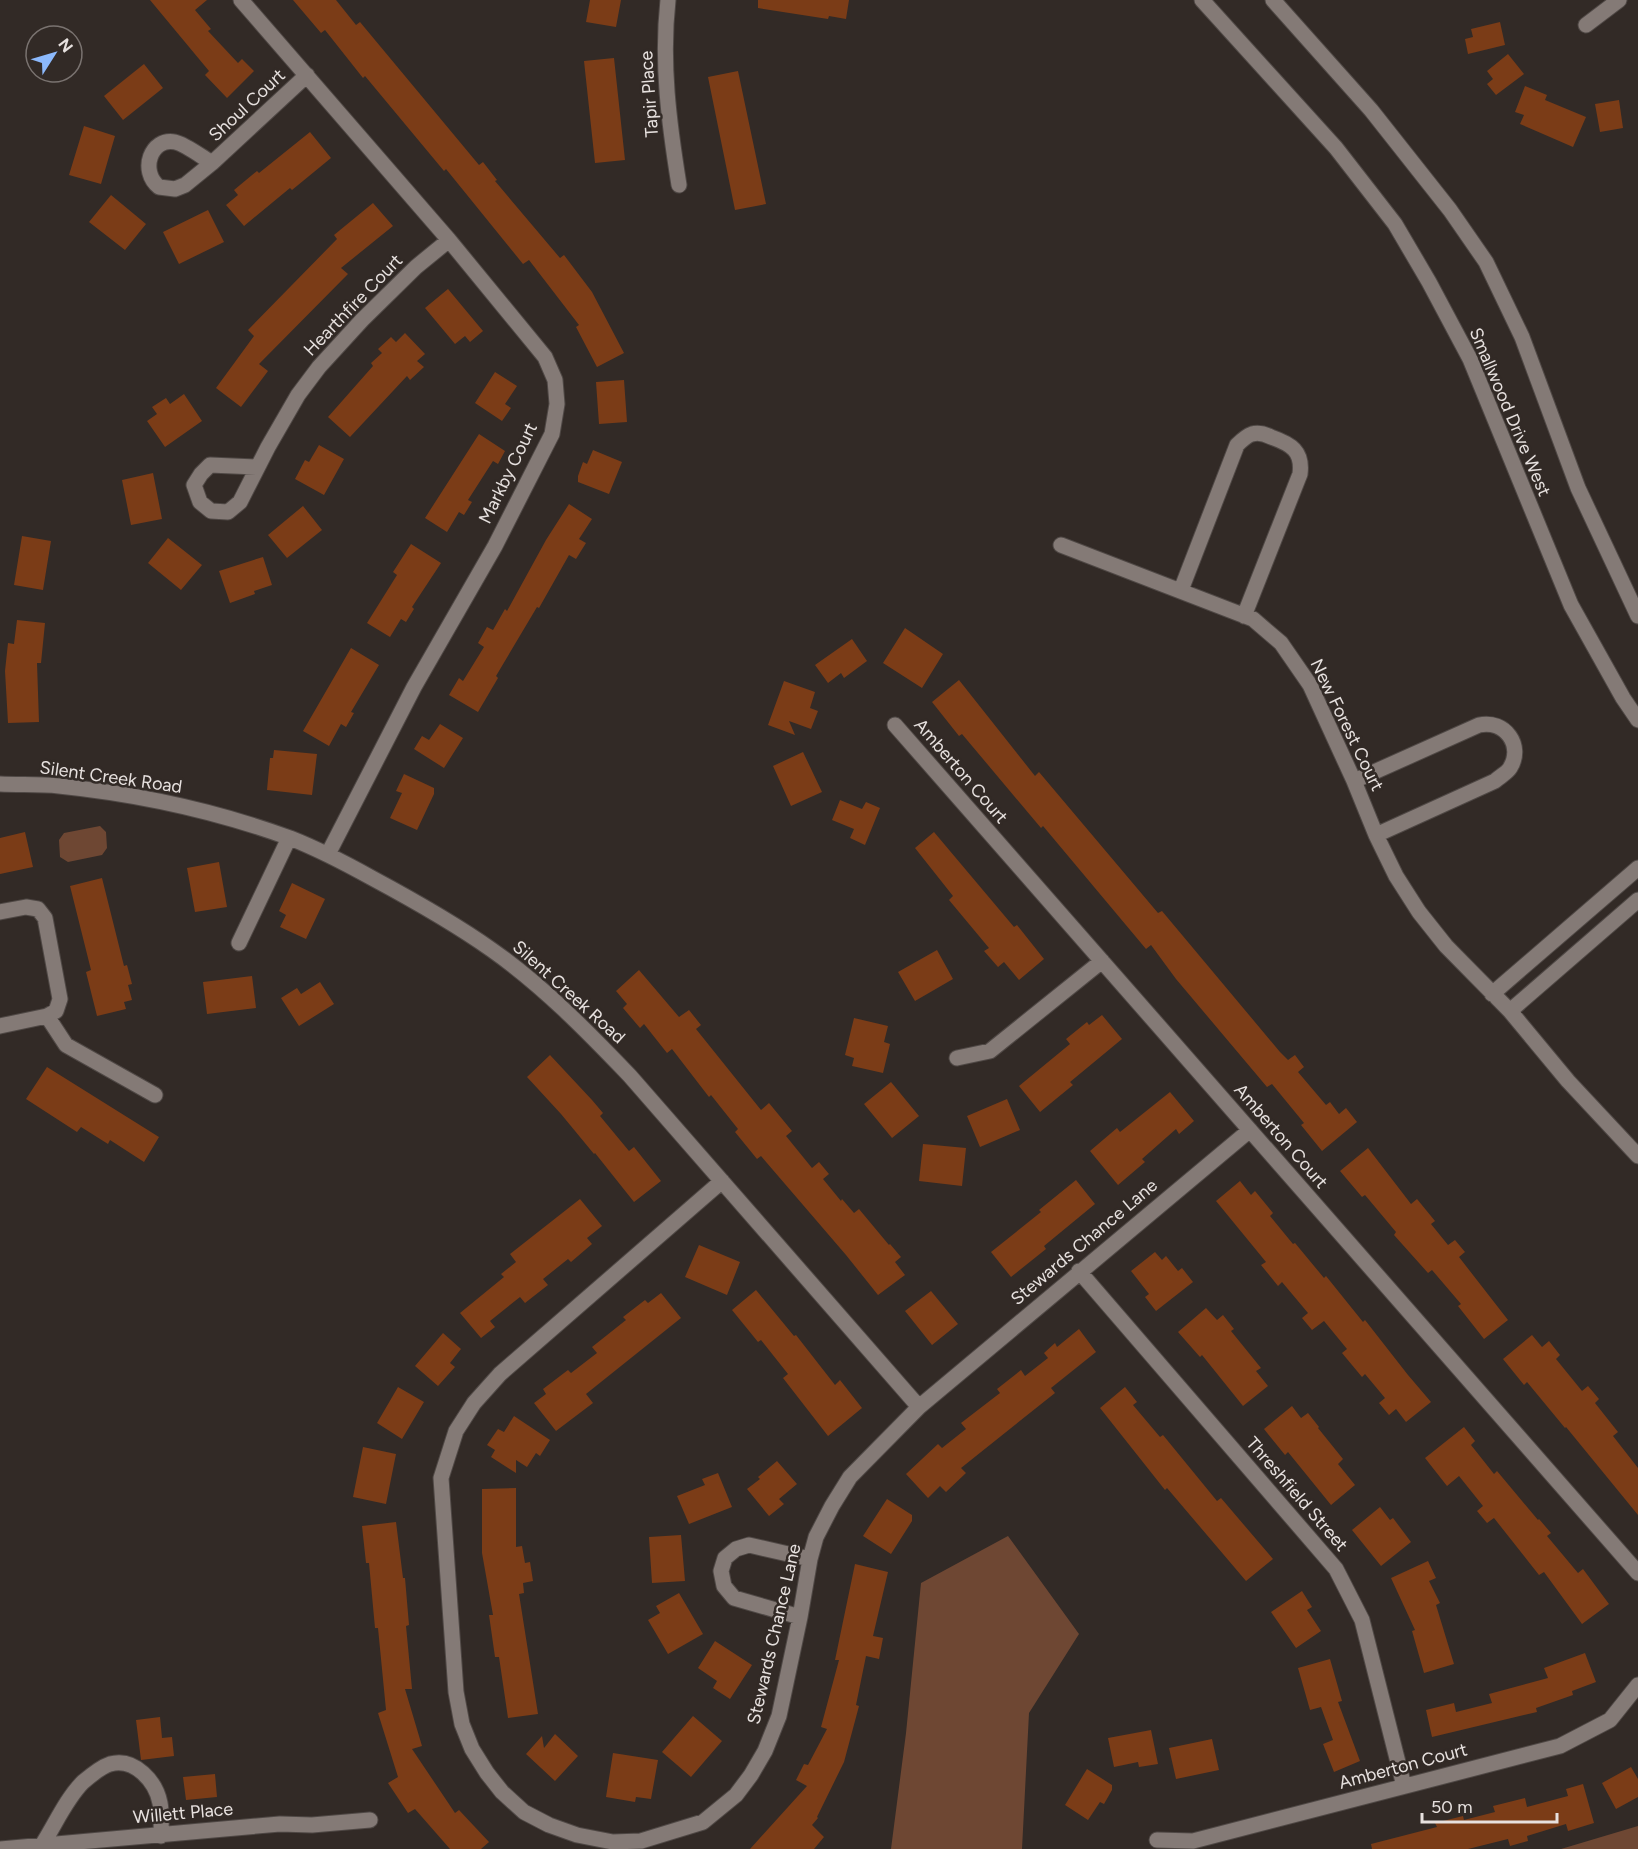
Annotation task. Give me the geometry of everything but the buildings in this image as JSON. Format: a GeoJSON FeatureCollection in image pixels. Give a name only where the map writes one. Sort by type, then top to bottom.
{"type":"FeatureCollection","features":[{"type":"Feature","properties":{"kind":"street","name":"Markby Court"},"geometry":{"type":"LineString","coordinates":[[241,0],[450,240],[545,357],[555,380],[556,404],[552,434],[495,546],[414,687],[328,854]]}},
{"type":"Feature","properties":{"kind":"street","name":"Tapir Place"},"geometry":{"type":"LineString","coordinates":[[668,0],[665,83],[679,185]]}},
{"type":"Feature","properties":{"kind":"street","name":"Smallwood Drive West"},"geometry":{"type":"LineString","coordinates":[[1202,0],[1336,148],[1395,225],[1429,282],[1470,359],[1571,605],[1623,698],[1638,720]]}},
{"type":"Feature","properties":{"kind":"street","name":"Smallwood Drive West"},"geometry":{"type":"LineString","coordinates":[[1273,0],[1371,111],[1450,210],[1486,262],[1522,337],[1578,488],[1638,616]]}},
{"type":"Feature","properties":{"kind":"street"},"geometry":{"type":"LineString","coordinates":[[1586,26],[1619,0]]}},
{"type":"Feature","properties":{"kind":"street","name":"Shoul Court"},"geometry":{"type":"LineString","coordinates":[[212,163],[307,75]]}},
{"type":"Feature","properties":{"kind":"street","name":"Hearthfire Court"},"geometry":{"type":"LineString","coordinates":[[257,467],[298,395],[319,367],[362,320],[416,267],[450,240]]}},
{"type":"Feature","properties":{"kind":"street"},"geometry":{"type":"LineString","coordinates":[[1181,590],[1237,445],[1244,438],[1255,433],[1275,438],[1294,448],[1302,465],[1244,616]]}},
{"type":"Feature","properties":{"kind":"street","name":"New Forest Court"},"geometry":{"type":"LineString","coordinates":[[1061,545],[1244,616],[1266,629],[1281,643],[1296,661],[1320,706],[1376,835],[1396,876],[1419,912],[1446,946],[1510,1011],[1583,1098],[1638,1156]]}},
{"type":"Feature","properties":{"kind":"street"},"geometry":{"type":"LineString","coordinates":[[1354,781],[1479,724],[1497,724],[1509,734],[1515,754],[1510,769],[1495,781],[1376,835]]}},
{"type":"Feature","properties":{"kind":"street","name":"Amberton Court"},"geometry":{"type":"LineString","coordinates":[[895,725],[1638,1573]]}},
{"type":"Feature","properties":{"kind":"street","name":"Silent Creek Road"},"geometry":{"type":"LineString","coordinates":[[0,784],[58,786],[152,800],[212,814],[289,838],[328,854],[422,905],[494,951],[543,990],[630,1076],[919,1407]]}},
{"type":"Feature","properties":{"kind":"street"},"geometry":{"type":"LineString","coordinates":[[239,943],[289,838]]}},
{"type":"Feature","properties":{"kind":"street"},"geometry":{"type":"LineString","coordinates":[[1492,994],[1638,868]]}},
{"type":"Feature","properties":{"kind":"street"},"geometry":{"type":"LineString","coordinates":[[1510,1011],[1638,900]]}},
{"type":"Feature","properties":{"kind":"street"},"geometry":{"type":"LineString","coordinates":[[0,912],[26,906],[38,909],[45,918],[60,999],[56,1011],[47,1016],[0,1026]]}},
{"type":"Feature","properties":{"kind":"street"},"geometry":{"type":"LineString","coordinates":[[957,1058],[990,1051],[1102,961]]}},
{"type":"Feature","properties":{"kind":"street"},"geometry":{"type":"LineString","coordinates":[[47,1016],[66,1045],[156,1095]]}},
{"type":"Feature","properties":{"kind":"street","name":"Stewards Chance Lane"},"geometry":{"type":"LineString","coordinates":[[722,1181],[500,1374],[474,1403],[456,1431],[441,1478],[456,1692],[462,1724],[472,1749],[502,1792],[524,1812],[549,1825],[578,1835],[613,1842],[641,1841],[703,1822],[736,1795],[751,1775],[765,1751],[779,1716],[816,1537],[850,1477],[919,1407],[1250,1130]]}},
{"type":"Feature","properties":{"kind":"street","name":"Threshfield Street"},"geometry":{"type":"LineString","coordinates":[[1079,1271],[1336,1569],[1362,1620],[1404,1786]]}},
{"type":"Feature","properties":{"kind":"street"},"geometry":{"type":"LineString","coordinates":[[800,1617],[734,1598],[724,1586],[721,1571],[725,1558],[736,1549],[749,1545],[810,1559]]}},
{"type":"Feature","properties":{"kind":"street","name":"Amberton Court"},"geometry":{"type":"LineString","coordinates":[[1157,1840],[1192,1841],[1560,1746],[1610,1720],[1638,1685]]}},
{"type":"Feature","properties":{"kind":"street"},"geometry":{"type":"LineString","coordinates":[[42,1845],[83,1782],[110,1764],[120,1763],[136,1768],[153,1784],[161,1804],[161,1836]]}},
{"type":"Feature","properties":{"kind":"street","name":"Willett Place"},"geometry":{"type":"LineString","coordinates":[[0,1849],[280,1824],[312,1825],[370,1820]]}},
{"type":"Feature","properties":{"kind":"shaded area"},"geometry":{"type":"Polygon","coordinates":[[[100,826],[106,832],[107,848],[102,855],[68,862],[60,857],[59,840],[64,833],[100,826]]]}},
{"type":"Feature","properties":{"kind":"shaded area"},"geometry":{"type":"Polygon","coordinates":[[[1008,1536],[1079,1634],[1029,1713],[1022,1849],[891,1849],[906,1733],[921,1583],[1008,1536]]]}},
{"type":"Feature","properties":{"kind":"shaded area"},"geometry":{"type":"Polygon","coordinates":[[[1638,1826],[1638,1849],[1561,1849],[1638,1826]]]}}]}
